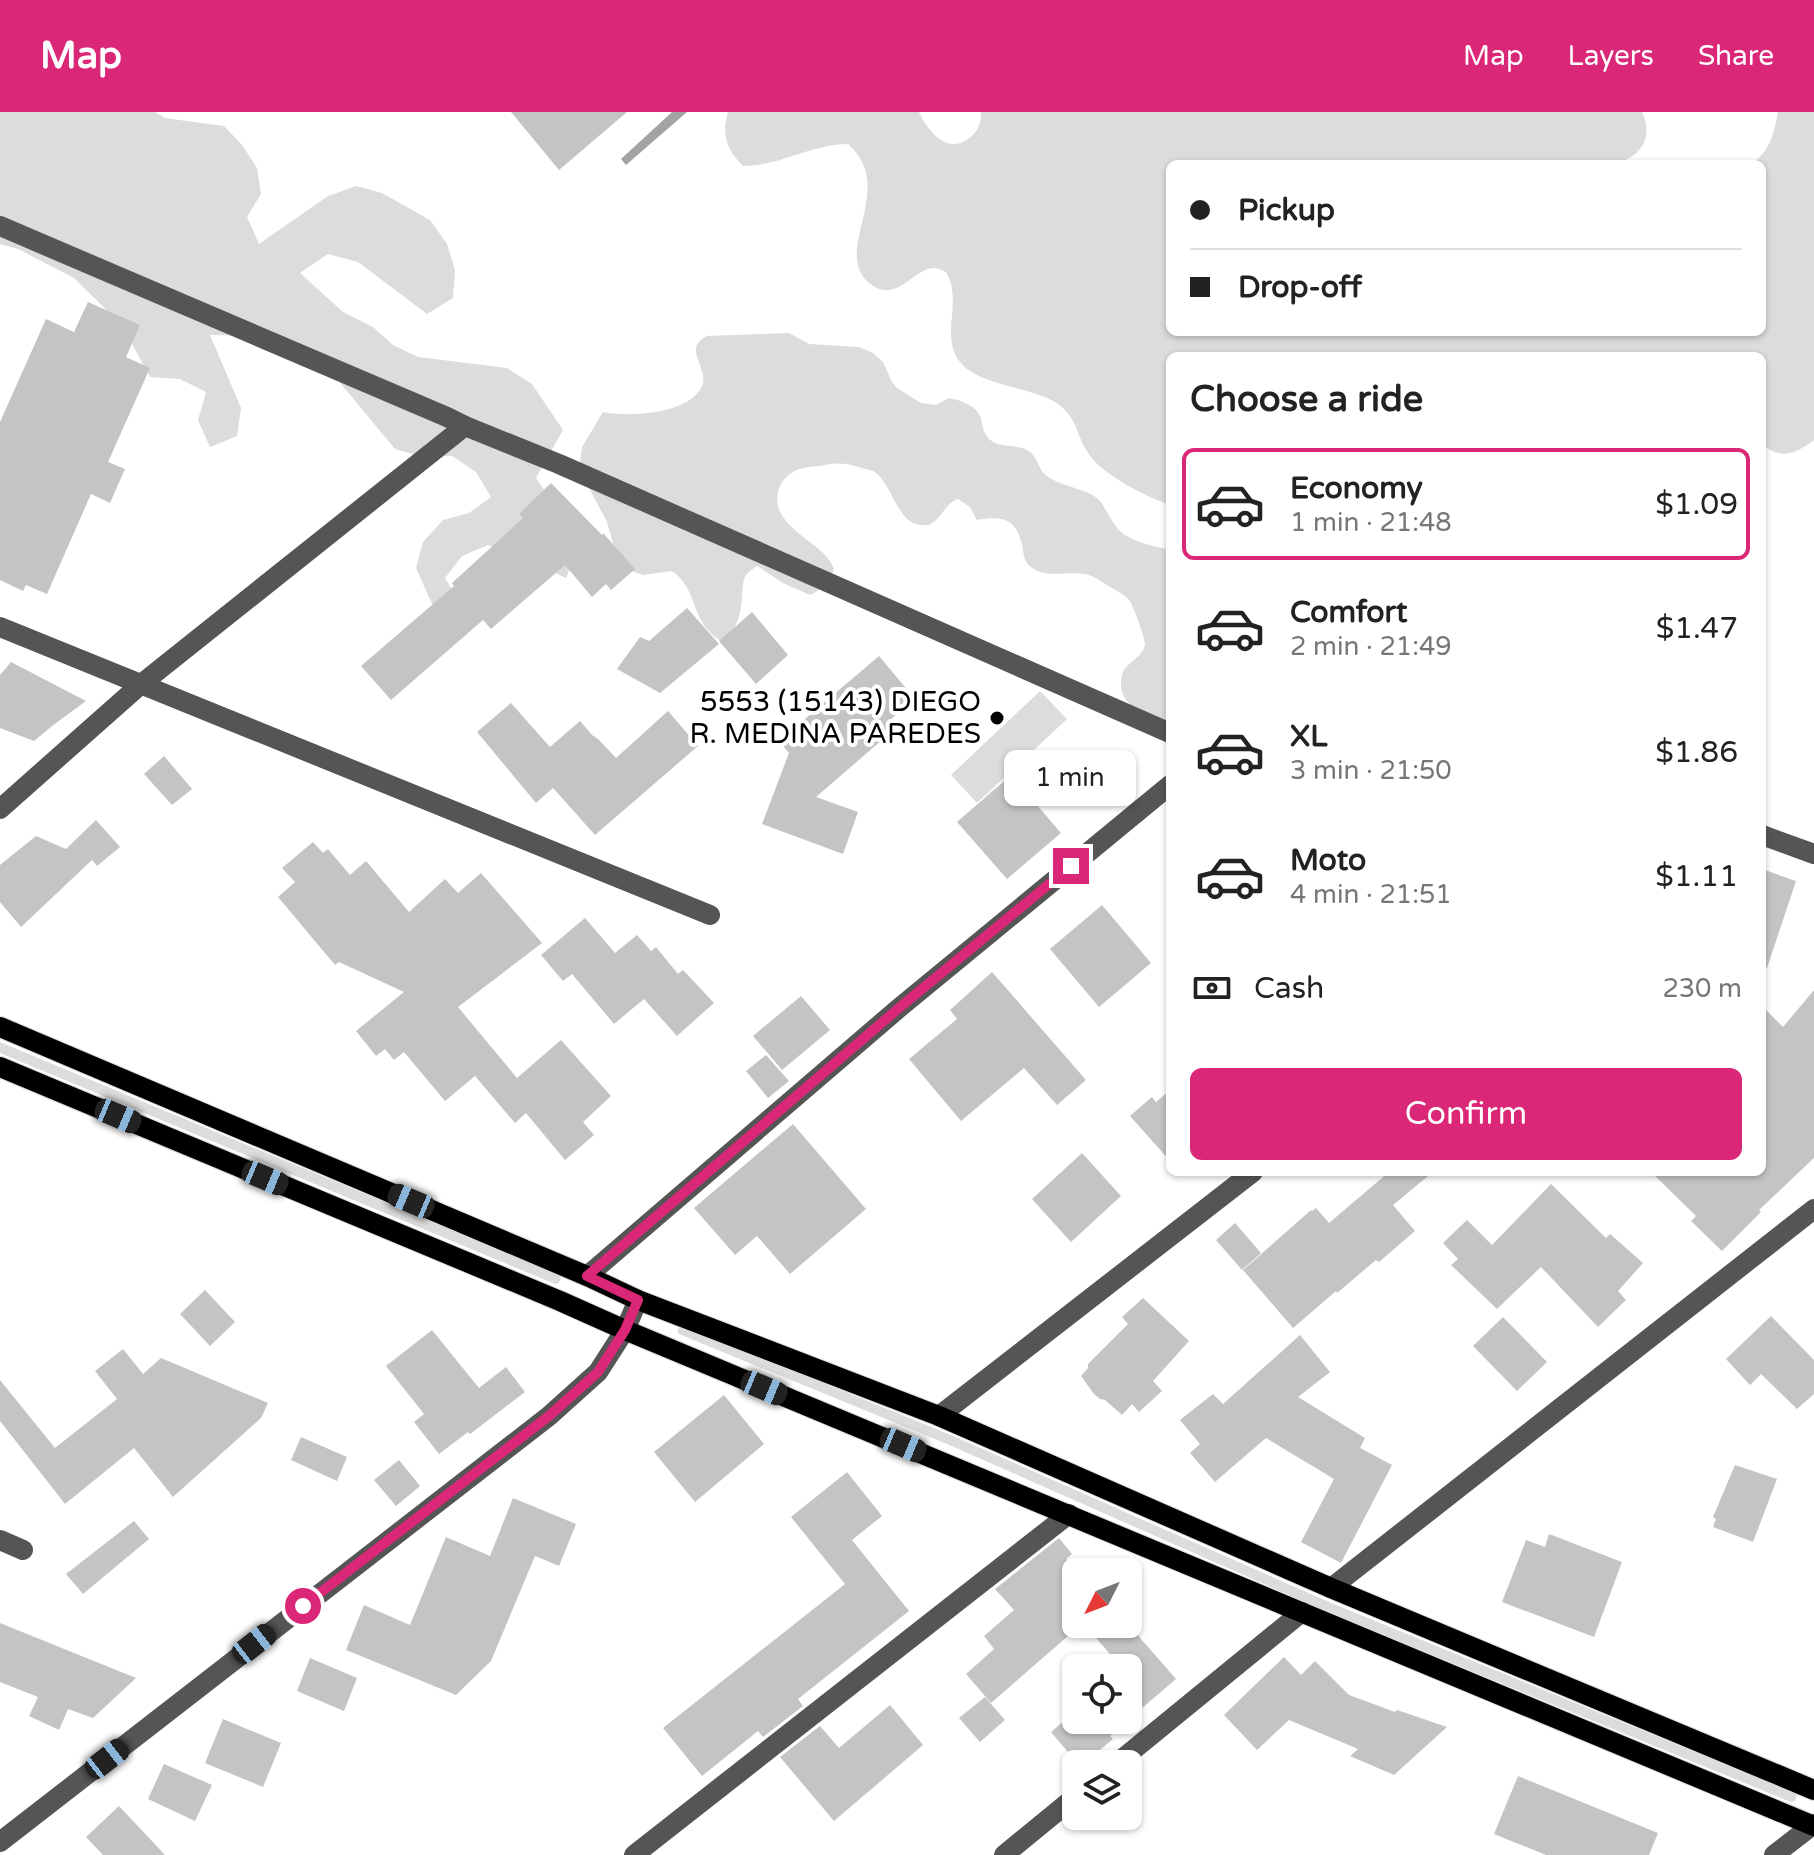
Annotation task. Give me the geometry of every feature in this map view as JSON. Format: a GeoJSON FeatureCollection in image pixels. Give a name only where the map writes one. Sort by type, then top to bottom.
{"type":"FeatureCollection","features":[{"type":"Feature","properties":{"kind":"main road"},"geometry":{"type":"LineString","coordinates":[[0,1027],[638,1300],[939,1416],[1331,1588],[1814,1790]]}},
{"type":"Feature","properties":{"kind":"main road"},"geometry":{"type":"LineString","coordinates":[[0,1067],[1813,1825]]}},
{"type":"Feature","properties":{"kind":"street"},"geometry":{"type":"LineString","coordinates":[[0,226],[559,464],[1166,731]]}},
{"type":"Feature","properties":{"kind":"street"},"geometry":{"type":"LineString","coordinates":[[0,809],[140,685],[465,426]]}},
{"type":"Feature","properties":{"kind":"street"},"geometry":{"type":"LineString","coordinates":[[0,627],[710,915]]}},
{"type":"Feature","properties":{"kind":"street"},"geometry":{"type":"LineString","coordinates":[[587,1276],[899,1008],[1166,788]]}},
{"type":"Feature","properties":{"kind":"street"},"geometry":{"type":"LineString","coordinates":[[1766,836],[1814,854]]}},
{"type":"Feature","properties":{"kind":"street"},"geometry":{"type":"LineString","coordinates":[[939,1416],[1248,1176]]}},
{"type":"Feature","properties":{"kind":"street"},"geometry":{"type":"LineString","coordinates":[[1331,1588],[1814,1209]]}},
{"type":"Feature","properties":{"kind":"street"},"geometry":{"type":"LineString","coordinates":[[0,1842],[549,1416],[598,1372],[625,1330],[638,1300]]}},
{"type":"Feature","properties":{"kind":"street"},"geometry":{"type":"LineString","coordinates":[[634,1855],[1069,1514]]}},
{"type":"Feature","properties":{"kind":"street"},"geometry":{"type":"LineString","coordinates":[[0,1540],[23,1550]]}},
{"type":"Feature","properties":{"kind":"street"},"geometry":{"type":"LineString","coordinates":[[1133,1750],[1302,1612]]}},
{"type":"Feature","properties":{"kind":"street"},"geometry":{"type":"LineString","coordinates":[[1004,1855],[1062,1807]]}},
{"type":"Feature","properties":{"kind":"street"},"geometry":{"type":"LineString","coordinates":[[1774,1855],[1813,1825]]}},
{"type":"Feature","properties":{"kind":"shaded area"},"geometry":{"type":"Polygon","coordinates":[[[0,112],[155,112],[165,118],[224,126],[242,145],[257,168],[261,194],[247,217],[259,244],[328,196],[356,186],[382,193],[430,220],[447,244],[455,270],[453,298],[427,314],[358,262],[328,254],[300,273],[343,312],[373,327],[393,345],[418,357],[507,368],[532,384],[563,430],[536,478],[569,526],[576,553],[566,578],[488,545],[462,556],[445,578],[459,601],[440,622],[416,568],[423,542],[443,520],[469,513],[491,497],[476,472],[452,456],[424,457],[395,449],[337,379],[259,336],[210,335],[241,408],[237,436],[210,447],[198,420],[206,392],[180,379],[150,377],[122,325],[74,278],[18,249],[0,244],[0,112]]]}},
{"type":"Feature","properties":{"kind":"shaded area"},"geometry":{"type":"Polygon","coordinates":[[[672,112],[687,112],[626,165],[621,159],[672,112]]]}},
{"type":"Feature","properties":{"kind":"shaded area"},"geometry":{"type":"Polygon","coordinates":[[[728,112],[919,112],[932,133],[953,144],[974,134],[980,124],[981,112],[1642,112],[1646,138],[1638,151],[1626,160],[1166,160],[1166,336],[1766,336],[1766,160],[1756,160],[1767,148],[1778,112],[1814,112],[1814,440],[1782,454],[1766,447],[1766,352],[1166,352],[1166,503],[1113,477],[1094,461],[1068,413],[1055,402],[978,376],[960,362],[952,345],[953,299],[946,272],[927,269],[904,284],[887,290],[878,289],[868,282],[859,268],[857,253],[867,198],[867,179],[862,161],[848,144],[821,147],[770,163],[743,166],[727,142],[725,128],[728,112]]]}},
{"type":"Feature","properties":{"kind":"shaded area"},"geometry":{"type":"Polygon","coordinates":[[[789,333],[809,344],[859,347],[873,353],[883,362],[897,388],[921,403],[936,405],[949,398],[967,404],[978,412],[984,431],[993,442],[1025,449],[1033,455],[1047,476],[1098,499],[1120,531],[1140,542],[1166,549],[1166,721],[1131,706],[1122,692],[1123,672],[1142,652],[1145,644],[1132,606],[1125,596],[1089,575],[1037,571],[1026,562],[1019,536],[1011,524],[993,518],[977,520],[970,507],[958,499],[931,524],[916,524],[908,520],[886,485],[873,471],[847,464],[829,464],[798,470],[783,480],[777,497],[782,516],[823,553],[834,569],[833,573],[825,585],[810,595],[783,583],[757,566],[745,577],[738,619],[725,640],[719,640],[709,632],[687,587],[672,571],[643,575],[628,570],[579,469],[582,447],[603,412],[657,412],[685,403],[695,396],[703,379],[696,347],[707,336],[789,333]]]}},
{"type":"Feature","properties":{"kind":"shaded area"},"geometry":{"type":"Polygon","coordinates":[[[1040,691],[1067,719],[977,803],[951,775],[1040,691]]]}},
{"type":"Feature","properties":{"kind":"shaded area"},"geometry":{"type":"Polygon","coordinates":[[[0,1042],[559,1275],[559,1283],[555,1284],[0,1053],[0,1042]]]}},
{"type":"Feature","properties":{"kind":"shaded area"},"geometry":{"type":"Polygon","coordinates":[[[681,1325],[951,1435],[1329,1602],[1795,1793],[1795,1801],[1791,1802],[1325,1611],[947,1444],[679,1334],[677,1331],[681,1325]]]}},
{"type":"Feature","properties":{"kind":"building"},"geometry":{"type":"Polygon","coordinates":[[[511,112],[627,112],[559,170],[511,112]]]}},
{"type":"Feature","properties":{"kind":"building"},"geometry":{"type":"Polygon","coordinates":[[[88,302],[140,325],[126,357],[150,368],[108,462],[125,469],[110,503],[91,494],[47,594],[26,585],[23,591],[0,580],[0,422],[46,319],[74,332],[88,302]]]}},
{"type":"Feature","properties":{"kind":"building"},"geometry":{"type":"Polygon","coordinates":[[[551,483],[635,569],[611,590],[606,584],[592,597],[565,565],[491,629],[483,620],[391,700],[361,666],[454,586],[452,583],[523,518],[519,514],[551,483]]]}},
{"type":"Feature","properties":{"kind":"building"},"geometry":{"type":"Polygon","coordinates":[[[687,608],[719,644],[660,693],[617,669],[640,637],[649,641],[687,608]]]}},
{"type":"Feature","properties":{"kind":"building"},"geometry":{"type":"Polygon","coordinates":[[[752,612],[788,655],[756,684],[719,641],[752,612]]]}},
{"type":"Feature","properties":{"kind":"building"},"geometry":{"type":"Polygon","coordinates":[[[879,656],[915,699],[890,720],[897,727],[816,797],[858,812],[843,854],[762,824],[789,753],[779,741],[879,656]]]}},
{"type":"Feature","properties":{"kind":"building"},"geometry":{"type":"Polygon","coordinates":[[[11,662],[86,701],[34,741],[0,728],[0,675],[11,662]]]}},
{"type":"Feature","properties":{"kind":"building"},"geometry":{"type":"Polygon","coordinates":[[[511,703],[550,747],[580,721],[616,758],[668,711],[698,746],[595,835],[553,788],[536,803],[477,732],[511,703]]]}},
{"type":"Feature","properties":{"kind":"building"},"geometry":{"type":"Polygon","coordinates":[[[164,756],[192,789],[172,805],[144,774],[164,756]]]}},
{"type":"Feature","properties":{"kind":"building"},"geometry":{"type":"Polygon","coordinates":[[[1011,775],[1061,833],[1007,879],[957,822],[1011,775]]]}},
{"type":"Feature","properties":{"kind":"building"},"geometry":{"type":"Polygon","coordinates":[[[96,820],[120,847],[97,866],[92,860],[21,927],[0,902],[0,865],[36,836],[66,849],[96,820]]]}},
{"type":"Feature","properties":{"kind":"building"},"geometry":{"type":"Polygon","coordinates":[[[313,842],[323,853],[328,849],[350,875],[366,861],[409,912],[445,879],[458,893],[481,873],[542,943],[458,1007],[517,1078],[561,1040],[611,1096],[583,1122],[594,1135],[565,1160],[526,1113],[515,1123],[475,1076],[445,1101],[404,1052],[394,1060],[385,1049],[376,1056],[356,1031],[404,992],[339,962],[335,965],[278,897],[295,882],[282,868],[313,842]]]}},
{"type":"Feature","properties":{"kind":"building"},"geometry":{"type":"Polygon","coordinates":[[[1766,870],[1796,881],[1766,968],[1766,870]]]}},
{"type":"Feature","properties":{"kind":"building"},"geometry":{"type":"Polygon","coordinates":[[[1102,905],[1151,963],[1099,1007],[1050,949],[1102,905]]]}},
{"type":"Feature","properties":{"kind":"building"},"geometry":{"type":"Polygon","coordinates":[[[585,918],[615,953],[637,935],[651,951],[656,947],[678,974],[683,970],[714,1003],[677,1036],[644,999],[614,1024],[572,974],[563,981],[541,955],[585,918]]]}},
{"type":"Feature","properties":{"kind":"building"},"geometry":{"type":"Polygon","coordinates":[[[992,972],[1086,1080],[1057,1105],[1024,1068],[961,1121],[909,1059],[957,1019],[950,1010],[992,972]]]}},
{"type":"Feature","properties":{"kind":"building"},"geometry":{"type":"Polygon","coordinates":[[[1814,990],[1814,1158],[1759,1210],[1761,1212],[1722,1251],[1691,1221],[1696,1216],[1655,1176],[1766,1176],[1766,1010],[1783,1027],[1814,990]]]}},
{"type":"Feature","properties":{"kind":"building"},"geometry":{"type":"Polygon","coordinates":[[[801,996],[830,1030],[782,1070],[753,1036],[801,996]]]}},
{"type":"Feature","properties":{"kind":"building"},"geometry":{"type":"Polygon","coordinates":[[[766,1055],[789,1081],[768,1098],[746,1071],[766,1055]]]}},
{"type":"Feature","properties":{"kind":"building"},"geometry":{"type":"Polygon","coordinates":[[[1166,1093],[1166,1156],[1130,1116],[1152,1097],[1156,1102],[1166,1093]]]}},
{"type":"Feature","properties":{"kind":"building"},"geometry":{"type":"Polygon","coordinates":[[[793,1124],[866,1209],[790,1274],[757,1236],[735,1255],[694,1208],[793,1124]]]}},
{"type":"Feature","properties":{"kind":"building"},"geometry":{"type":"Polygon","coordinates":[[[1082,1153],[1121,1196],[1071,1242],[1032,1199],[1082,1153]]]}},
{"type":"Feature","properties":{"kind":"building"},"geometry":{"type":"Polygon","coordinates":[[[1384,1176],[1428,1176],[1393,1205],[1415,1231],[1293,1328],[1243,1270],[1311,1210],[1316,1208],[1329,1223],[1384,1176]]]}},
{"type":"Feature","properties":{"kind":"building"},"geometry":{"type":"Polygon","coordinates":[[[1551,1184],[1606,1238],[1610,1234],[1643,1263],[1618,1291],[1626,1300],[1598,1327],[1541,1267],[1497,1309],[1451,1265],[1458,1259],[1443,1243],[1467,1220],[1492,1245],[1551,1184]]]}},
{"type":"Feature","properties":{"kind":"building"},"geometry":{"type":"Polygon","coordinates":[[[1235,1223],[1261,1253],[1242,1270],[1216,1240],[1235,1223]]]}},
{"type":"Feature","properties":{"kind":"building"},"geometry":{"type":"Polygon","coordinates":[[[205,1290],[235,1322],[210,1346],[180,1314],[205,1290]]]}},
{"type":"Feature","properties":{"kind":"building"},"geometry":{"type":"Polygon","coordinates":[[[1143,1298],[1189,1341],[1153,1381],[1162,1391],[1139,1412],[1132,1404],[1122,1415],[1094,1394],[1081,1376],[1088,1364],[1128,1324],[1122,1317],[1143,1298]]]}},
{"type":"Feature","properties":{"kind":"building"},"geometry":{"type":"Polygon","coordinates":[[[1771,1316],[1814,1360],[1814,1394],[1797,1409],[1761,1374],[1750,1385],[1726,1359],[1771,1316]]]}},
{"type":"Feature","properties":{"kind":"building"},"geometry":{"type":"Polygon","coordinates":[[[1503,1317],[1547,1362],[1517,1391],[1473,1346],[1503,1317]]]}},
{"type":"Feature","properties":{"kind":"building"},"geometry":{"type":"Polygon","coordinates":[[[432,1330],[479,1388],[506,1367],[525,1392],[439,1454],[414,1422],[424,1414],[386,1366],[432,1330]]]}},
{"type":"Feature","properties":{"kind":"building"},"geometry":{"type":"Polygon","coordinates":[[[1300,1335],[1330,1372],[1298,1397],[1365,1438],[1360,1448],[1392,1465],[1341,1563],[1301,1542],[1334,1479],[1266,1438],[1215,1482],[1190,1453],[1200,1444],[1180,1420],[1213,1394],[1223,1404],[1300,1335]]]}},
{"type":"Feature","properties":{"kind":"building"},"geometry":{"type":"Polygon","coordinates":[[[123,1349],[143,1374],[161,1358],[268,1403],[261,1418],[173,1497],[134,1448],[65,1504],[0,1421],[0,1380],[55,1448],[117,1399],[95,1371],[123,1349]]]}},
{"type":"Feature","properties":{"kind":"building"},"geometry":{"type":"Polygon","coordinates":[[[724,1395],[764,1444],[695,1502],[654,1452],[724,1395]]]}},
{"type":"Feature","properties":{"kind":"building"},"geometry":{"type":"Polygon","coordinates":[[[301,1437],[347,1457],[337,1481],[291,1460],[301,1437]]]}},
{"type":"Feature","properties":{"kind":"building"},"geometry":{"type":"Polygon","coordinates":[[[399,1460],[420,1486],[396,1506],[374,1480],[399,1460]]]}},
{"type":"Feature","properties":{"kind":"building"},"geometry":{"type":"Polygon","coordinates":[[[1735,1465],[1777,1479],[1753,1542],[1713,1527],[1716,1519],[1713,1517],[1735,1465]]]}},
{"type":"Feature","properties":{"kind":"building"},"geometry":{"type":"Polygon","coordinates":[[[847,1472],[882,1516],[852,1540],[909,1611],[798,1699],[803,1706],[763,1737],[758,1731],[702,1776],[663,1728],[845,1584],[791,1517],[847,1472]]]}},
{"type":"Feature","properties":{"kind":"building"},"geometry":{"type":"Polygon","coordinates":[[[513,1498],[576,1524],[559,1566],[535,1556],[491,1661],[456,1695],[346,1650],[364,1605],[410,1625],[446,1537],[490,1556],[513,1498]]]}},
{"type":"Feature","properties":{"kind":"building"},"geometry":{"type":"Polygon","coordinates":[[[134,1521],[149,1539],[83,1594],[66,1574],[134,1521]]]}},
{"type":"Feature","properties":{"kind":"building"},"geometry":{"type":"Polygon","coordinates":[[[1549,1534],[1622,1562],[1594,1637],[1502,1602],[1526,1540],[1545,1547],[1549,1534]]]}},
{"type":"Feature","properties":{"kind":"building"},"geometry":{"type":"Polygon","coordinates":[[[1059,1538],[1072,1554],[1062,1558],[1062,1638],[1066,1638],[991,1703],[966,1674],[994,1649],[984,1636],[1014,1610],[995,1589],[1059,1538]]]}},
{"type":"Feature","properties":{"kind":"building"},"geometry":{"type":"Polygon","coordinates":[[[0,1623],[136,1678],[93,1718],[68,1709],[59,1730],[29,1716],[38,1697],[0,1682],[0,1623]]]}},
{"type":"Feature","properties":{"kind":"building"},"geometry":{"type":"Polygon","coordinates":[[[1096,1638],[1140,1638],[1176,1679],[1142,1708],[1142,1654],[1110,1654],[1096,1638]]]}},
{"type":"Feature","properties":{"kind":"building"},"geometry":{"type":"Polygon","coordinates":[[[1284,1657],[1301,1675],[1315,1661],[1349,1695],[1447,1727],[1394,1775],[1350,1756],[1358,1749],[1289,1720],[1257,1750],[1224,1715],[1284,1657]]]}},
{"type":"Feature","properties":{"kind":"building"},"geometry":{"type":"Polygon","coordinates":[[[310,1658],[357,1678],[344,1711],[297,1691],[310,1658]]]}},
{"type":"Feature","properties":{"kind":"building"},"geometry":{"type":"Polygon","coordinates":[[[985,1697],[1005,1720],[980,1742],[959,1718],[985,1697]]]}},
{"type":"Feature","properties":{"kind":"building"},"geometry":{"type":"Polygon","coordinates":[[[890,1705],[923,1745],[834,1821],[780,1757],[820,1726],[839,1748],[890,1705]]]}},
{"type":"Feature","properties":{"kind":"building"},"geometry":{"type":"Polygon","coordinates":[[[223,1719],[281,1743],[263,1787],[205,1763],[223,1719]]]}},
{"type":"Feature","properties":{"kind":"building"},"geometry":{"type":"Polygon","coordinates":[[[1062,1723],[1062,1734],[1112,1734],[1110,1736],[1113,1739],[1100,1750],[1066,1750],[1051,1732],[1062,1723]]]}},
{"type":"Feature","properties":{"kind":"building"},"geometry":{"type":"Polygon","coordinates":[[[164,1764],[212,1785],[195,1821],[148,1799],[164,1764]]]}},
{"type":"Feature","properties":{"kind":"building"},"geometry":{"type":"Polygon","coordinates":[[[1518,1776],[1658,1833],[1649,1855],[1546,1855],[1494,1834],[1518,1776]]]}},
{"type":"Feature","properties":{"kind":"building"},"geometry":{"type":"Polygon","coordinates":[[[119,1806],[165,1855],[103,1855],[86,1837],[119,1806]]]}},
{"type":"Feature","properties":{"kind":"place","name":"5553 (15143) DIEGO R. MEDINA PAREDES"},"geometry":{"type":"Point","coordinates":[997,718]}},
{"type":"Feature","properties":{"kind":"route"},"geometry":{"type":"LineString","coordinates":[[303,1606],[549,1416],[598,1372],[625,1330],[638,1300],[587,1276],[899,1008],[1071,866]]}}]}
